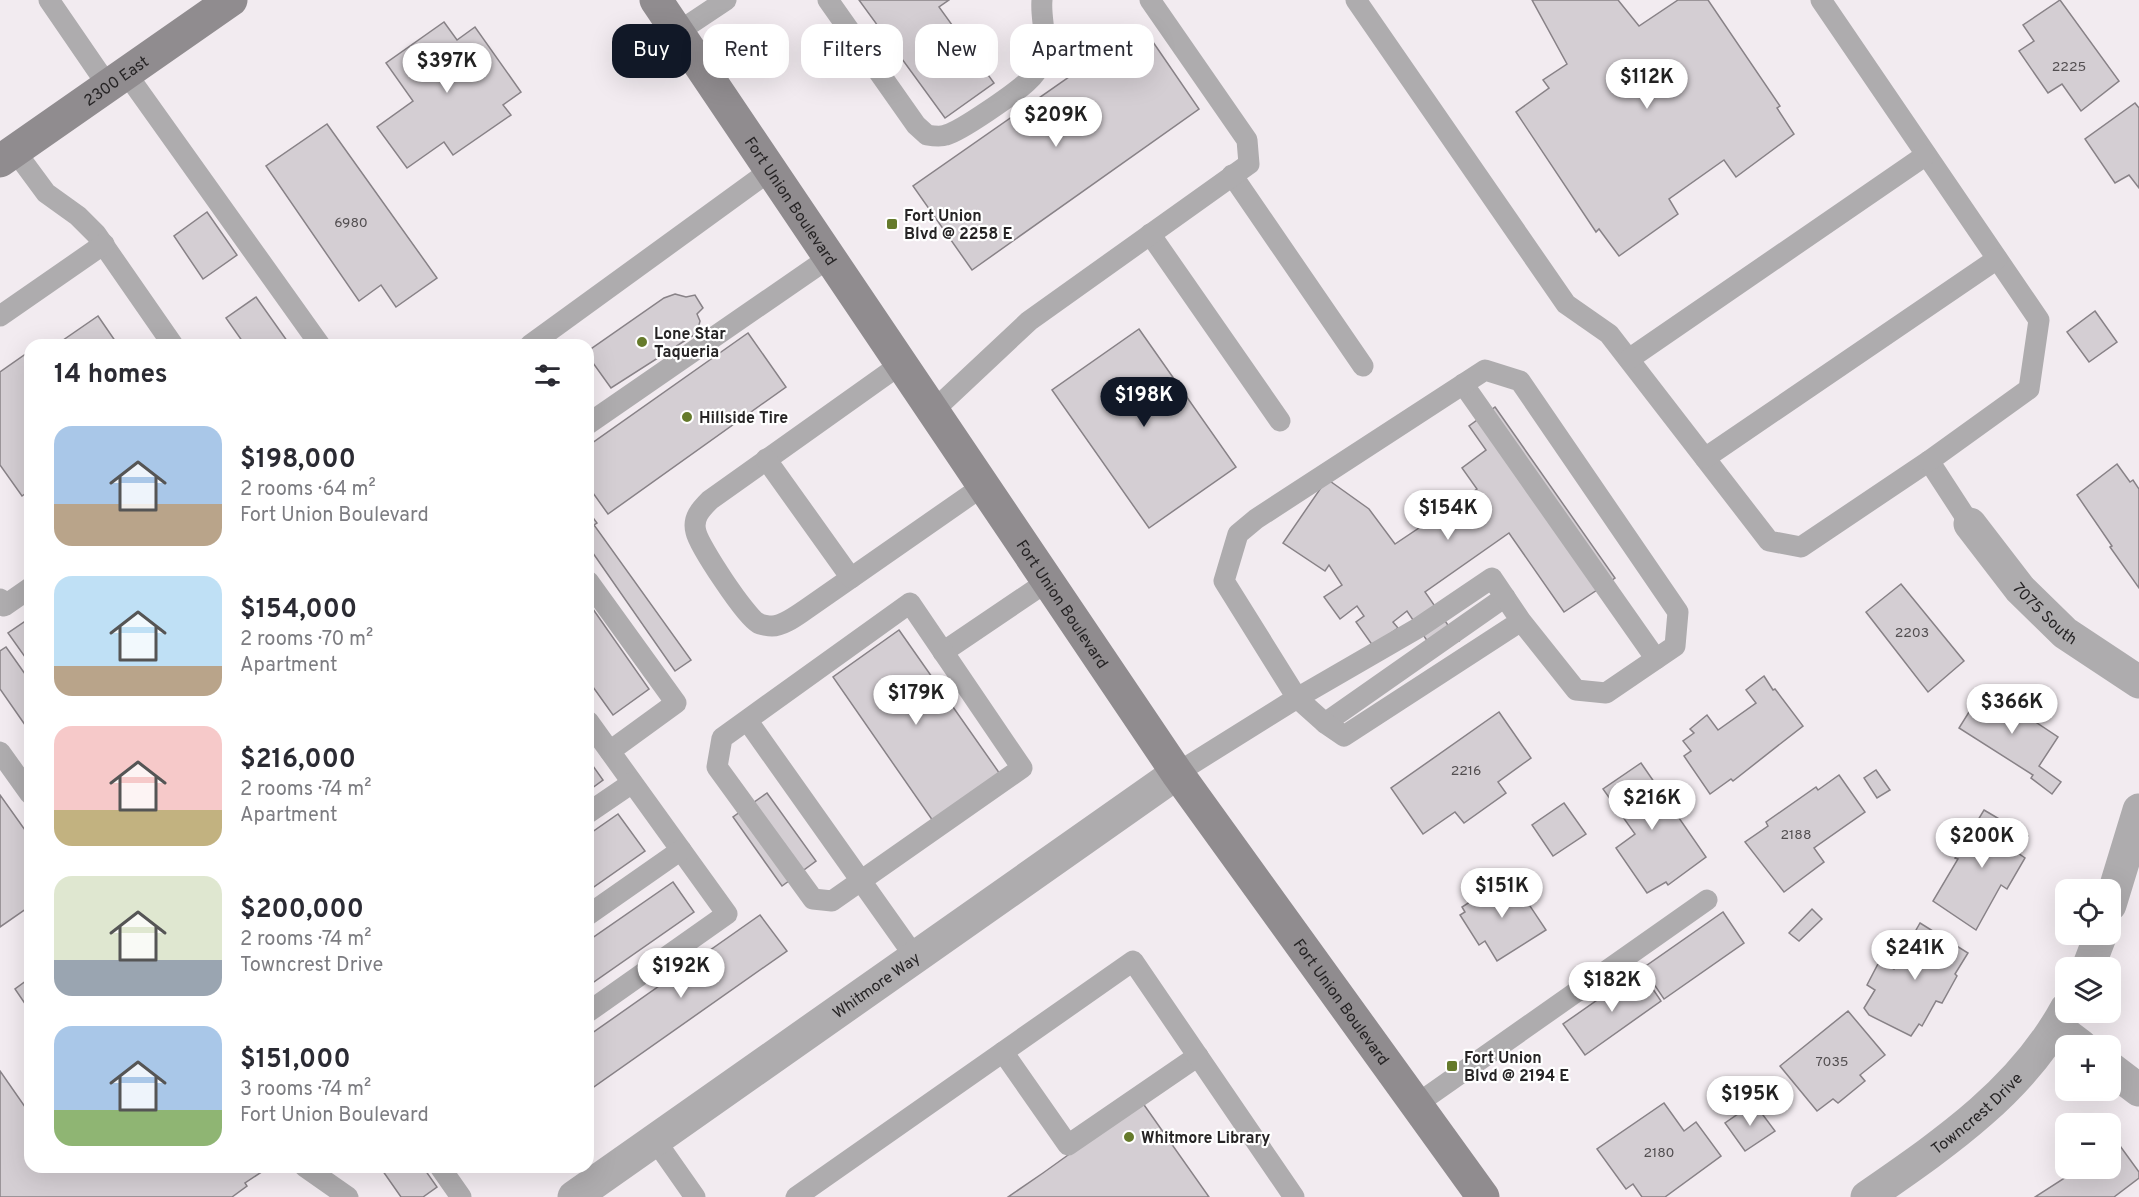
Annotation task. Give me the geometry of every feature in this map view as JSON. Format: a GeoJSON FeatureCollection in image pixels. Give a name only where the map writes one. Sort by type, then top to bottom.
{"type":"FeatureCollection","features":[{"type":"Feature","properties":{"kind":"main road","name":"Fort Union Boulevard"},"geometry":{"type":"LineString","coordinates":[[656,0],[672,24]]}},
{"type":"Feature","properties":{"kind":"main road","name":"2300 East"},"geometry":{"type":"LineString","coordinates":[[8,156],[117,80],[220,3]]}},
{"type":"Feature","properties":{"kind":"main road","name":"Fort Union Boulevard"},"geometry":{"type":"LineString","coordinates":[[691,51],[1177,772],[1484,1197]]}},
{"type":"Feature","properties":{"kind":"street","name":"7075 South"},"geometry":{"type":"LineString","coordinates":[[1970,524],[2019,589],[2066,633],[2139,682]]}},
{"type":"Feature","properties":{"kind":"street","name":"Whitmore Way"},"geometry":{"type":"LineString","coordinates":[[574,1197],[1177,772]]}},
{"type":"Feature","properties":{"kind":"street"},"geometry":{"type":"LineString","coordinates":[[2118,879],[2139,810]]}},
{"type":"Feature","properties":{"kind":"street","name":"Towncrest Drive"},"geometry":{"type":"LineString","coordinates":[[1867,1197],[1961,1129],[2014,1082],[2067,1027]]}},
{"type":"Feature","properties":{"kind":"street"},"geometry":{"type":"LineString","coordinates":[[2121,1076],[2139,1090]]}},
{"type":"Feature","properties":{"kind":"lane"},"geometry":{"type":"LineString","coordinates":[[49,0],[117,80],[315,339]]}},
{"type":"Feature","properties":{"kind":"lane"},"geometry":{"type":"LineString","coordinates":[[690,24],[726,0]]}},
{"type":"Feature","properties":{"kind":"lane"},"geometry":{"type":"LineString","coordinates":[[828,0],[916,125],[927,135],[945,136],[1026,83],[1036,72],[1043,58],[1042,0]]}},
{"type":"Feature","properties":{"kind":"lane"},"geometry":{"type":"LineString","coordinates":[[933,411],[1029,321],[1249,164],[1247,140],[1150,0]]}},
{"type":"Feature","properties":{"kind":"lane"},"geometry":{"type":"LineString","coordinates":[[1356,0],[1566,304],[1609,334],[1769,541],[1801,547],[1929,461],[2029,389],[2039,321],[1821,0]]}},
{"type":"Feature","properties":{"kind":"lane"},"geometry":{"type":"LineString","coordinates":[[1629,359],[1926,155]]}},
{"type":"Feature","properties":{"kind":"lane"},"geometry":{"type":"LineString","coordinates":[[8,156],[46,193],[78,216],[96,234],[169,339]]}},
{"type":"Feature","properties":{"kind":"lane"},"geometry":{"type":"LineString","coordinates":[[538,339],[771,170]]}},
{"type":"Feature","properties":{"kind":"lane"},"geometry":{"type":"LineString","coordinates":[[1232,176],[1363,366]]}},
{"type":"Feature","properties":{"kind":"lane"},"geometry":{"type":"LineString","coordinates":[[1150,234],[1280,421]]}},
{"type":"Feature","properties":{"kind":"lane"},"geometry":{"type":"LineString","coordinates":[[0,316],[104,244]]}},
{"type":"Feature","properties":{"kind":"lane"},"geometry":{"type":"LineString","coordinates":[[594,420],[830,258]]}},
{"type":"Feature","properties":{"kind":"lane"},"geometry":{"type":"LineString","coordinates":[[1705,458],[1997,259]]}},
{"type":"Feature","properties":{"kind":"lane"},"geometry":{"type":"LineString","coordinates":[[901,363],[710,500],[697,513],[695,531],[704,550],[747,613],[759,624],[773,626],[789,620],[983,486]]}},
{"type":"Feature","properties":{"kind":"lane"},"geometry":{"type":"LineString","coordinates":[[1177,772],[1297,698],[1418,628],[1492,578],[1521,621],[1576,690],[1606,693],[1675,646],[1678,612],[1520,381],[1485,370],[1256,519],[1238,534],[1224,580],[1297,698],[1325,723],[1344,736],[1521,621]]}},
{"type":"Feature","properties":{"kind":"lane"},"geometry":{"type":"LineString","coordinates":[[1463,384],[1656,659]]}},
{"type":"Feature","properties":{"kind":"lane"},"geometry":{"type":"LineString","coordinates":[[766,459],[851,578]]}},
{"type":"Feature","properties":{"kind":"lane"},"geometry":{"type":"LineString","coordinates":[[1929,461],[1970,524]]}},
{"type":"Feature","properties":{"kind":"lane"},"geometry":{"type":"LineString","coordinates":[[943,652],[1048,581]]}},
{"type":"Feature","properties":{"kind":"lane"},"geometry":{"type":"LineString","coordinates":[[594,589],[676,703],[610,751]]}},
{"type":"Feature","properties":{"kind":"lane"},"geometry":{"type":"LineString","coordinates":[[0,599],[4,606],[24,592]]}},
{"type":"Feature","properties":{"kind":"lane"},"geometry":{"type":"LineString","coordinates":[[1325,723],[1505,597]]}},
{"type":"Feature","properties":{"kind":"lane"},"geometry":{"type":"LineString","coordinates":[[910,603],[1022,768],[832,901],[813,899],[717,767],[722,738],[747,720],[910,603]]}},
{"type":"Feature","properties":{"kind":"lane"},"geometry":{"type":"LineString","coordinates":[[747,720],[915,957]]}},
{"type":"Feature","properties":{"kind":"lane"},"geometry":{"type":"LineString","coordinates":[[594,729],[727,914],[594,1008]]}},
{"type":"Feature","properties":{"kind":"lane"},"geometry":{"type":"LineString","coordinates":[[0,752],[24,786]]}},
{"type":"Feature","properties":{"kind":"lane"},"geometry":{"type":"LineString","coordinates":[[594,809],[632,783]]}},
{"type":"Feature","properties":{"kind":"lane"},"geometry":{"type":"LineString","coordinates":[[594,911],[681,850]]}},
{"type":"Feature","properties":{"kind":"lane"},"geometry":{"type":"LineString","coordinates":[[1417,1104],[1707,900]]}},
{"type":"Feature","properties":{"kind":"lane"},"geometry":{"type":"LineString","coordinates":[[796,1197],[1133,961],[1294,1197]]}},
{"type":"Feature","properties":{"kind":"lane"},"geometry":{"type":"LineString","coordinates":[[1003,1052],[1068,1144],[1198,1056]]}},
{"type":"Feature","properties":{"kind":"lane"},"geometry":{"type":"LineString","coordinates":[[655,1140],[695,1197]]}},
{"type":"Feature","properties":{"kind":"lane"},"geometry":{"type":"LineString","coordinates":[[314,1173],[348,1197]]}},
{"type":"Feature","properties":{"kind":"lane"},"geometry":{"type":"LineString","coordinates":[[444,1173],[461,1197]]}},
{"type":"Feature","properties":{"kind":"building"},"geometry":{"type":"Polygon","coordinates":[[[859,0],[949,0],[939,7],[951,24],[915,24],[915,77],[903,60],[903,24],[876,24],[859,0]]]}},
{"type":"Feature","properties":{"kind":"building"},"geometry":{"type":"Polygon","coordinates":[[[1532,0],[1618,0],[1639,26],[1678,0],[1708,0],[1780,106],[1777,108],[1794,134],[1736,177],[1724,160],[1669,199],[1678,214],[1619,256],[1599,229],[1596,232],[1516,112],[1549,88],[1543,80],[1567,64],[1532,0]]]}},
{"type":"Feature","properties":{"kind":"building"},"geometry":{"type":"Polygon","coordinates":[[[2060,0],[2119,81],[2081,111],[2062,84],[2048,93],[2019,51],[2034,41],[2023,25],[2060,0]]]}},
{"type":"Feature","properties":{"kind":"building"},"geometry":{"type":"Polygon","coordinates":[[[444,22],[457,40],[475,27],[521,92],[503,105],[511,115],[453,155],[444,142],[407,168],[377,127],[413,101],[386,63],[444,22]]]}},
{"type":"Feature","properties":{"kind":"building"},"geometry":{"type":"Polygon","coordinates":[[[1154,43],[1199,109],[972,270],[913,186],[1068,78],[1154,78],[1154,43]]]}},
{"type":"Feature","properties":{"kind":"building"},"geometry":{"type":"Polygon","coordinates":[[[916,78],[990,78],[994,83],[945,118],[916,78]]]}},
{"type":"Feature","properties":{"kind":"building"},"geometry":{"type":"Polygon","coordinates":[[[2135,103],[2139,108],[2139,188],[2129,175],[2115,183],[2085,139],[2135,103]]]}},
{"type":"Feature","properties":{"kind":"building"},"geometry":{"type":"Polygon","coordinates":[[[327,124],[437,278],[396,307],[381,285],[359,301],[266,166],[327,124]]]}},
{"type":"Feature","properties":{"kind":"building"},"geometry":{"type":"Polygon","coordinates":[[[207,212],[237,255],[203,279],[174,236],[207,212]]]}},
{"type":"Feature","properties":{"kind":"building","name":"Lone Star Taqueria"},"geometry":{"type":"Polygon","coordinates":[[[675,294],[686,297],[695,295],[703,308],[697,314],[700,321],[697,333],[611,388],[594,364],[594,347],[664,298],[675,294]]]}},
{"type":"Feature","properties":{"kind":"building"},"geometry":{"type":"Polygon","coordinates":[[[256,297],[286,339],[241,339],[226,318],[256,297]]]}},
{"type":"Feature","properties":{"kind":"building"},"geometry":{"type":"Polygon","coordinates":[[[2095,311],[2117,342],[2089,362],[2067,332],[2095,311]]]}},
{"type":"Feature","properties":{"kind":"building"},"geometry":{"type":"Polygon","coordinates":[[[98,316],[114,339],[65,339],[98,316]]]}},
{"type":"Feature","properties":{"kind":"building"},"geometry":{"type":"Polygon","coordinates":[[[1139,329],[1236,467],[1149,528],[1052,390],[1139,329]]]}},
{"type":"Feature","properties":{"kind":"building","name":"Hillside Tire"},"geometry":{"type":"Polygon","coordinates":[[[748,333],[786,387],[608,514],[594,494],[594,442],[748,333]]]}},
{"type":"Feature","properties":{"kind":"building"},"geometry":{"type":"Polygon","coordinates":[[[24,355],[24,494],[22,496],[0,465],[0,372],[24,355]]]}},
{"type":"Feature","properties":{"kind":"building"},"geometry":{"type":"Polygon","coordinates":[[[1495,407],[1615,578],[1564,612],[1509,533],[1425,592],[1459,641],[1432,648],[1407,611],[1393,622],[1398,628],[1373,646],[1356,622],[1364,616],[1357,606],[1340,619],[1324,597],[1342,585],[1329,565],[1325,571],[1283,543],[1327,479],[1369,509],[1395,544],[1477,489],[1462,468],[1486,450],[1469,426],[1495,407]]]}},
{"type":"Feature","properties":{"kind":"building"},"geometry":{"type":"Polygon","coordinates":[[[2117,464],[2130,482],[2133,480],[2139,489],[2139,588],[2077,495],[2117,464]]]}},
{"type":"Feature","properties":{"kind":"building"},"geometry":{"type":"Polygon","coordinates":[[[594,525],[691,660],[675,671],[594,555],[594,525]]]}},
{"type":"Feature","properties":{"kind":"building"},"geometry":{"type":"Polygon","coordinates":[[[1901,584],[1964,661],[1928,692],[1866,612],[1901,584]]]}},
{"type":"Feature","properties":{"kind":"building"},"geometry":{"type":"Polygon","coordinates":[[[594,611],[649,689],[613,715],[594,688],[594,611]]]}},
{"type":"Feature","properties":{"kind":"building"},"geometry":{"type":"Polygon","coordinates":[[[24,622],[24,656],[8,633],[24,622]]]}},
{"type":"Feature","properties":{"kind":"building"},"geometry":{"type":"Polygon","coordinates":[[[899,630],[1000,774],[933,821],[833,677],[899,630]]]}},
{"type":"Feature","properties":{"kind":"building"},"geometry":{"type":"Polygon","coordinates":[[[6,647],[24,672],[24,723],[0,689],[0,651],[6,647]]]}},
{"type":"Feature","properties":{"kind":"building"},"geometry":{"type":"Polygon","coordinates":[[[1764,676],[1803,726],[1733,781],[1731,779],[1710,794],[1684,756],[1691,751],[1683,741],[1694,733],[1690,729],[1707,715],[1718,730],[1756,703],[1746,690],[1764,676]]]}},
{"type":"Feature","properties":{"kind":"building"},"geometry":{"type":"Polygon","coordinates":[[[1984,688],[2008,704],[2012,698],[2022,705],[2019,711],[2058,737],[2039,766],[2061,782],[2052,794],[2031,778],[2033,775],[1959,728],[1984,688]]]}},
{"type":"Feature","properties":{"kind":"building"},"geometry":{"type":"Polygon","coordinates":[[[1499,712],[1531,758],[1498,782],[1506,793],[1464,823],[1455,812],[1423,834],[1391,788],[1499,712]]]}},
{"type":"Feature","properties":{"kind":"building"},"geometry":{"type":"Polygon","coordinates":[[[1641,763],[1706,857],[1668,885],[1666,882],[1647,893],[1616,848],[1635,834],[1603,789],[1641,763]]]}},
{"type":"Feature","properties":{"kind":"building"},"geometry":{"type":"Polygon","coordinates":[[[594,767],[603,780],[594,787],[594,767]]]}},
{"type":"Feature","properties":{"kind":"building"},"geometry":{"type":"Polygon","coordinates":[[[1876,770],[1890,790],[1877,798],[1864,778],[1876,770]]]}},
{"type":"Feature","properties":{"kind":"building"},"geometry":{"type":"Polygon","coordinates":[[[1839,775],[1865,812],[1814,848],[1824,862],[1784,892],[1745,842],[1768,826],[1766,822],[1816,787],[1818,790],[1839,775]]]}},
{"type":"Feature","properties":{"kind":"building"},"geometry":{"type":"Polygon","coordinates":[[[767,793],[816,861],[782,886],[733,817],[767,793]]]}},
{"type":"Feature","properties":{"kind":"building"},"geometry":{"type":"Polygon","coordinates":[[[0,795],[24,829],[24,910],[0,927],[0,795]]]}},
{"type":"Feature","properties":{"kind":"building"},"geometry":{"type":"Polygon","coordinates":[[[1564,803],[1586,834],[1553,856],[1532,825],[1564,803]]]}},
{"type":"Feature","properties":{"kind":"building"},"geometry":{"type":"Polygon","coordinates":[[[1984,810],[2028,836],[2018,853],[2025,858],[2007,889],[2001,885],[1976,930],[1933,901],[1958,859],[1955,858],[1984,810]]]}},
{"type":"Feature","properties":{"kind":"building"},"geometry":{"type":"Polygon","coordinates":[[[618,814],[645,851],[594,887],[594,831],[618,814]]]}},
{"type":"Feature","properties":{"kind":"building"},"geometry":{"type":"Polygon","coordinates":[[[1510,876],[1546,930],[1497,961],[1485,941],[1479,945],[1460,915],[1465,912],[1462,907],[1510,876]]]}},
{"type":"Feature","properties":{"kind":"building"},"geometry":{"type":"Polygon","coordinates":[[[673,882],[694,912],[594,982],[594,937],[673,882]]]}},
{"type":"Feature","properties":{"kind":"building"},"geometry":{"type":"Polygon","coordinates":[[[1812,909],[1822,919],[1799,941],[1789,933],[1812,909]]]}},
{"type":"Feature","properties":{"kind":"building"},"geometry":{"type":"Polygon","coordinates":[[[1723,912],[1744,943],[1664,999],[1643,968],[1723,912]]]}},
{"type":"Feature","properties":{"kind":"building"},"geometry":{"type":"Polygon","coordinates":[[[760,915],[787,951],[594,1087],[594,1032],[760,915]]]}},
{"type":"Feature","properties":{"kind":"building"},"geometry":{"type":"Polygon","coordinates":[[[1920,923],[1968,953],[1955,974],[1957,976],[1942,1003],[1936,1001],[1922,1026],[1919,1024],[1911,1036],[1869,1015],[1864,1008],[1875,990],[1867,985],[1879,962],[1894,969],[1920,923]]]}},
{"type":"Feature","properties":{"kind":"building"},"geometry":{"type":"Polygon","coordinates":[[[1640,970],[1661,1001],[1585,1055],[1563,1024],[1640,970]]]}},
{"type":"Feature","properties":{"kind":"building"},"geometry":{"type":"Polygon","coordinates":[[[24,982],[24,1002],[15,989],[24,982]]]}},
{"type":"Feature","properties":{"kind":"building"},"geometry":{"type":"Polygon","coordinates":[[[1848,1011],[1885,1055],[1860,1075],[1865,1081],[1838,1103],[1833,1099],[1817,1111],[1780,1066],[1848,1011]]]}},
{"type":"Feature","properties":{"kind":"building"},"geometry":{"type":"Polygon","coordinates":[[[0,1071],[24,1105],[24,1173],[260,1173],[245,1183],[247,1186],[232,1197],[0,1197],[0,1071]]]}},
{"type":"Feature","properties":{"kind":"building","name":"Whitmore Library"},"geometry":{"type":"Polygon","coordinates":[[[1142,1102],[1209,1197],[1008,1197],[1043,1173],[1142,1102]]]}},
{"type":"Feature","properties":{"kind":"building"},"geometry":{"type":"Polygon","coordinates":[[[1664,1103],[1684,1131],[1696,1122],[1721,1156],[1665,1197],[1642,1197],[1633,1184],[1626,1189],[1597,1149],[1664,1103]]]}},
{"type":"Feature","properties":{"kind":"building"},"geometry":{"type":"Polygon","coordinates":[[[1754,1103],[1775,1131],[1745,1151],[1725,1123],[1754,1103]]]}},
{"type":"Feature","properties":{"kind":"building"},"geometry":{"type":"Polygon","coordinates":[[[2121,1147],[2139,1172],[2139,1178],[2114,1197],[2035,1197],[2063,1179],[2121,1179],[2121,1147]]]}},
{"type":"Feature","properties":{"kind":"building"},"geometry":{"type":"Polygon","coordinates":[[[384,1173],[427,1173],[437,1187],[423,1197],[401,1197],[384,1173]]]}},
{"type":"Feature","properties":{"kind":"place","name":"Fort Union Blvd @ 2258 E"},"geometry":{"type":"Point","coordinates":[892,224]}},
{"type":"Feature","properties":{"kind":"place","name":"Lone Star Taqueria"},"geometry":{"type":"Point","coordinates":[642,342]}},
{"type":"Feature","properties":{"kind":"place","name":"Hillside Tire"},"geometry":{"type":"Point","coordinates":[687,417]}},
{"type":"Feature","properties":{"kind":"place","name":"Fort Union Blvd @ 2194 E"},"geometry":{"type":"Point","coordinates":[1452,1066]}},
{"type":"Feature","properties":{"kind":"place","name":"Whitmore Library"},"geometry":{"type":"Point","coordinates":[1129,1137]}}]}
